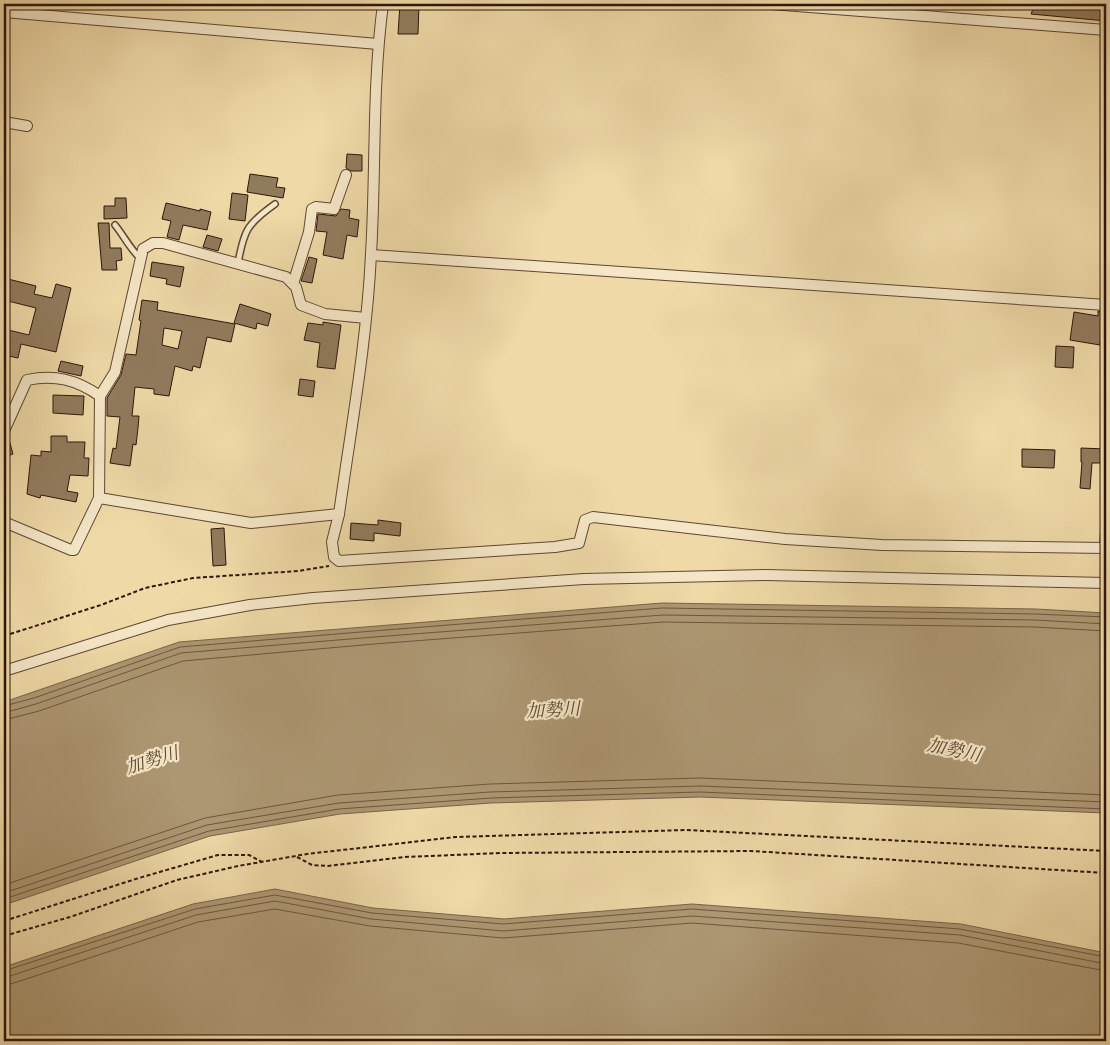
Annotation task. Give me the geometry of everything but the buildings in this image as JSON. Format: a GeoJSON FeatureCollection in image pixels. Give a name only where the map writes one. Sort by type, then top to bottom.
{"type":"FeatureCollection","features":[{"type":"Feature","properties":{"kind":"street"},"geometry":{"type":"LineString","coordinates":[[383,4],[378,44],[371,255],[366,318],[339,514],[332,542],[334,557],[339,561],[555,547],[580,543],[585,520],[593,517],[785,539],[882,545],[1106,548],[1106,531]]}},
{"type":"Feature","properties":{"kind":"street"},"geometry":{"type":"LineString","coordinates":[[771,4],[1106,30]]}},
{"type":"Feature","properties":{"kind":"street"},"geometry":{"type":"LineString","coordinates":[[4,12],[378,44]]}},
{"type":"Feature","properties":{"kind":"street"},"geometry":{"type":"LineString","coordinates":[[4,122],[27,126]]}},
{"type":"Feature","properties":{"kind":"street"},"geometry":{"type":"LineString","coordinates":[[293,284],[309,232],[312,209],[316,207],[334,209],[346,175]]}},
{"type":"Feature","properties":{"kind":"street"},"geometry":{"type":"LineString","coordinates":[[4,522],[74,550],[99,498],[100,396],[115,372],[143,250],[153,244],[163,243],[286,277],[296,287],[301,305],[324,314],[366,318]]}},
{"type":"Feature","properties":{"kind":"street"},"geometry":{"type":"LineString","coordinates":[[371,255],[1106,305]]}},
{"type":"Feature","properties":{"kind":"street"},"geometry":{"type":"LineString","coordinates":[[4,431],[27,380],[43,377],[73,381],[87,387],[100,396]]}},
{"type":"Feature","properties":{"kind":"street"},"geometry":{"type":"LineString","coordinates":[[99,498],[251,523],[339,514]]}},
{"type":"Feature","properties":{"kind":"street"},"geometry":{"type":"LineString","coordinates":[[4,671],[168,620],[250,605],[313,598],[584,579],[766,575],[1106,583]]}},
{"type":"Feature","properties":{"kind":"lane"},"geometry":{"type":"LineString","coordinates":[[238,263],[242,240],[248,227],[256,218],[275,204]]}},
{"type":"Feature","properties":{"kind":"lane"},"geometry":{"type":"LineString","coordinates":[[115,226],[125,236],[133,252],[141,258]]}},
{"type":"Feature","properties":{"kind":"path"},"geometry":{"type":"LineString","coordinates":[[4,636],[101,606],[145,588],[193,578],[298,571],[334,566],[339,561]]}},
{"type":"Feature","properties":{"kind":"path"},"geometry":{"type":"LineString","coordinates":[[4,936],[70,917],[177,880],[296,856],[456,837],[686,830],[1106,851]]}},
{"type":"Feature","properties":{"kind":"path"},"geometry":{"type":"LineString","coordinates":[[296,856],[312,865],[328,866],[405,857],[501,853],[706,850],[1106,872]]}},
{"type":"Feature","properties":{"kind":"path"},"geometry":{"type":"LineString","coordinates":[[4,921],[218,855],[249,855],[263,862]]}},
{"type":"Feature","properties":{"kind":"water","name":"加勢川"},"geometry":{"type":"Polygon","coordinates":[[[662,603],[1036,609],[1106,613],[1106,813],[700,797],[491,803],[340,814],[210,836],[4,905],[4,702],[179,642],[662,603]]]}},
{"type":"Feature","properties":{"kind":"water"},"geometry":{"type":"Polygon","coordinates":[[[275,889],[373,908],[504,919],[692,904],[961,924],[1106,953],[1106,1041],[4,1041],[4,967],[193,904],[275,889]]]}}]}
